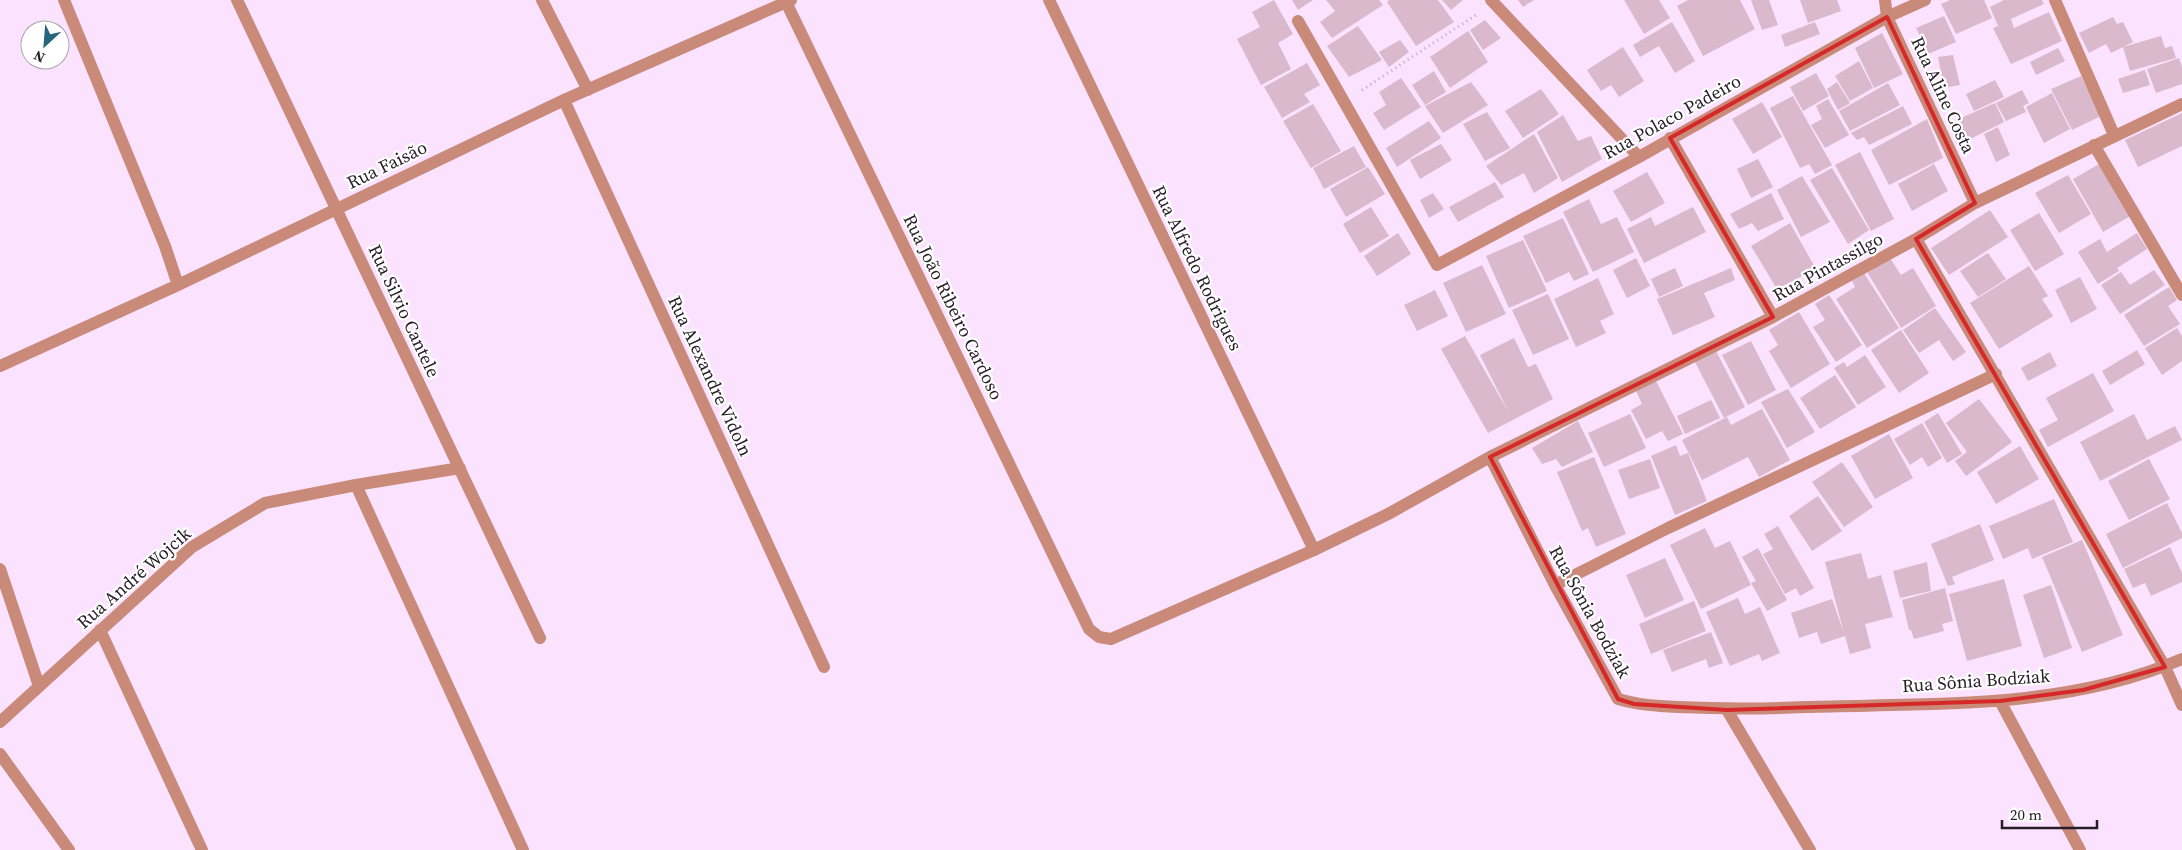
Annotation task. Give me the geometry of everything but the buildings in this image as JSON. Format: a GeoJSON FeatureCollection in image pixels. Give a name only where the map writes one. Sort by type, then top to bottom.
{"type":"FeatureCollection","features":[{"type":"Feature","properties":{"kind":"street"},"geometry":{"type":"LineString","coordinates":[[64,0],[165,246],[178,285]]}},
{"type":"Feature","properties":{"kind":"street","name":"Rua Silvio Cantele"},"geometry":{"type":"LineString","coordinates":[[237,0],[540,638]]}},
{"type":"Feature","properties":{"kind":"street"},"geometry":{"type":"LineString","coordinates":[[542,0],[588,90]]}},
{"type":"Feature","properties":{"kind":"street","name":"Rua Alfredo Rodrigues"},"geometry":{"type":"LineString","coordinates":[[1049,0],[1314,550]]}},
{"type":"Feature","properties":{"kind":"street","name":"Rua Aline Costa"},"geometry":{"type":"LineString","coordinates":[[1885,0],[1887,17],[1975,203]]}},
{"type":"Feature","properties":{"kind":"street","name":"Rua Polaco Padeiro"},"geometry":{"type":"LineString","coordinates":[[1345,102],[1437,266],[1639,157],[1887,17],[1925,0]]}},
{"type":"Feature","properties":{"kind":"street"},"geometry":{"type":"LineString","coordinates":[[2055,0],[2114,135]]}},
{"type":"Feature","properties":{"kind":"street","name":"Rua Faisão"},"geometry":{"type":"LineString","coordinates":[[0,366],[178,285],[564,100],[787,1]]}},
{"type":"Feature","properties":{"kind":"street","name":"Rua João Ribeiro Cardoso"},"geometry":{"type":"LineString","coordinates":[[787,1],[1089,629],[1099,637],[1111,640],[1314,550]]}},
{"type":"Feature","properties":{"kind":"street"},"geometry":{"type":"LineString","coordinates":[[1493,2],[1639,157]]}},
{"type":"Feature","properties":{"kind":"street"},"geometry":{"type":"LineString","coordinates":[[1298,21],[1345,102]]}},
{"type":"Feature","properties":{"kind":"street","name":"Rua Alexandre Vidoln"},"geometry":{"type":"LineString","coordinates":[[564,100],[824,667]]}},
{"type":"Feature","properties":{"kind":"street","name":"Rua Pintassilgo"},"geometry":{"type":"LineString","coordinates":[[1490,457],[1773,317],[1916,239],[1975,203],[2182,104]]}},
{"type":"Feature","properties":{"kind":"street"},"geometry":{"type":"LineString","coordinates":[[1670,138],[1773,317]]}},
{"type":"Feature","properties":{"kind":"street"},"geometry":{"type":"LineString","coordinates":[[2094,145],[2182,295]]}},
{"type":"Feature","properties":{"kind":"street"},"geometry":{"type":"LineString","coordinates":[[1916,239],[2165,667],[2182,705]]}},
{"type":"Feature","properties":{"kind":"street"},"geometry":{"type":"LineString","coordinates":[[1555,586],[1668,528],[1996,374]]}},
{"type":"Feature","properties":{"kind":"street"},"geometry":{"type":"LineString","coordinates":[[1314,550],[1390,513],[1490,457]]}},
{"type":"Feature","properties":{"kind":"street","name":"Rua Sônia Bodziak"},"geometry":{"type":"LineString","coordinates":[[1490,457],[1555,586],[1618,699],[1634,704],[1727,710],[2000,701],[2083,690],[2165,667],[2182,660]]}},
{"type":"Feature","properties":{"kind":"street","name":"Rua André Wojcik"},"geometry":{"type":"LineString","coordinates":[[0,722],[192,547],[265,504],[356,485],[460,468]]}},
{"type":"Feature","properties":{"kind":"street"},"geometry":{"type":"LineString","coordinates":[[356,485],[523,850]]}},
{"type":"Feature","properties":{"kind":"street"},"geometry":{"type":"LineString","coordinates":[[0,569],[39,686]]}},
{"type":"Feature","properties":{"kind":"street"},"geometry":{"type":"LineString","coordinates":[[100,630],[202,850]]}},
{"type":"Feature","properties":{"kind":"street"},"geometry":{"type":"LineString","coordinates":[[2000,701],[2080,850]]}},
{"type":"Feature","properties":{"kind":"street"},"geometry":{"type":"LineString","coordinates":[[1727,710],[1810,850]]}},
{"type":"Feature","properties":{"kind":"street"},"geometry":{"type":"LineString","coordinates":[[0,754],[69,850]]}},
{"type":"Feature","properties":{"kind":"path"},"geometry":{"type":"LineString","coordinates":[[1345,102],[1493,2]]}},
{"type":"Feature","properties":{"kind":"highlighted area"},"geometry":{"type":"Polygon","coordinates":[[[1887,17],[1975,203],[1916,239],[2165,667],[2083,690],[2000,701],[1727,710],[1634,704],[1618,699],[1490,457],[1773,317],[1670,138],[1887,17]]]}}]}
